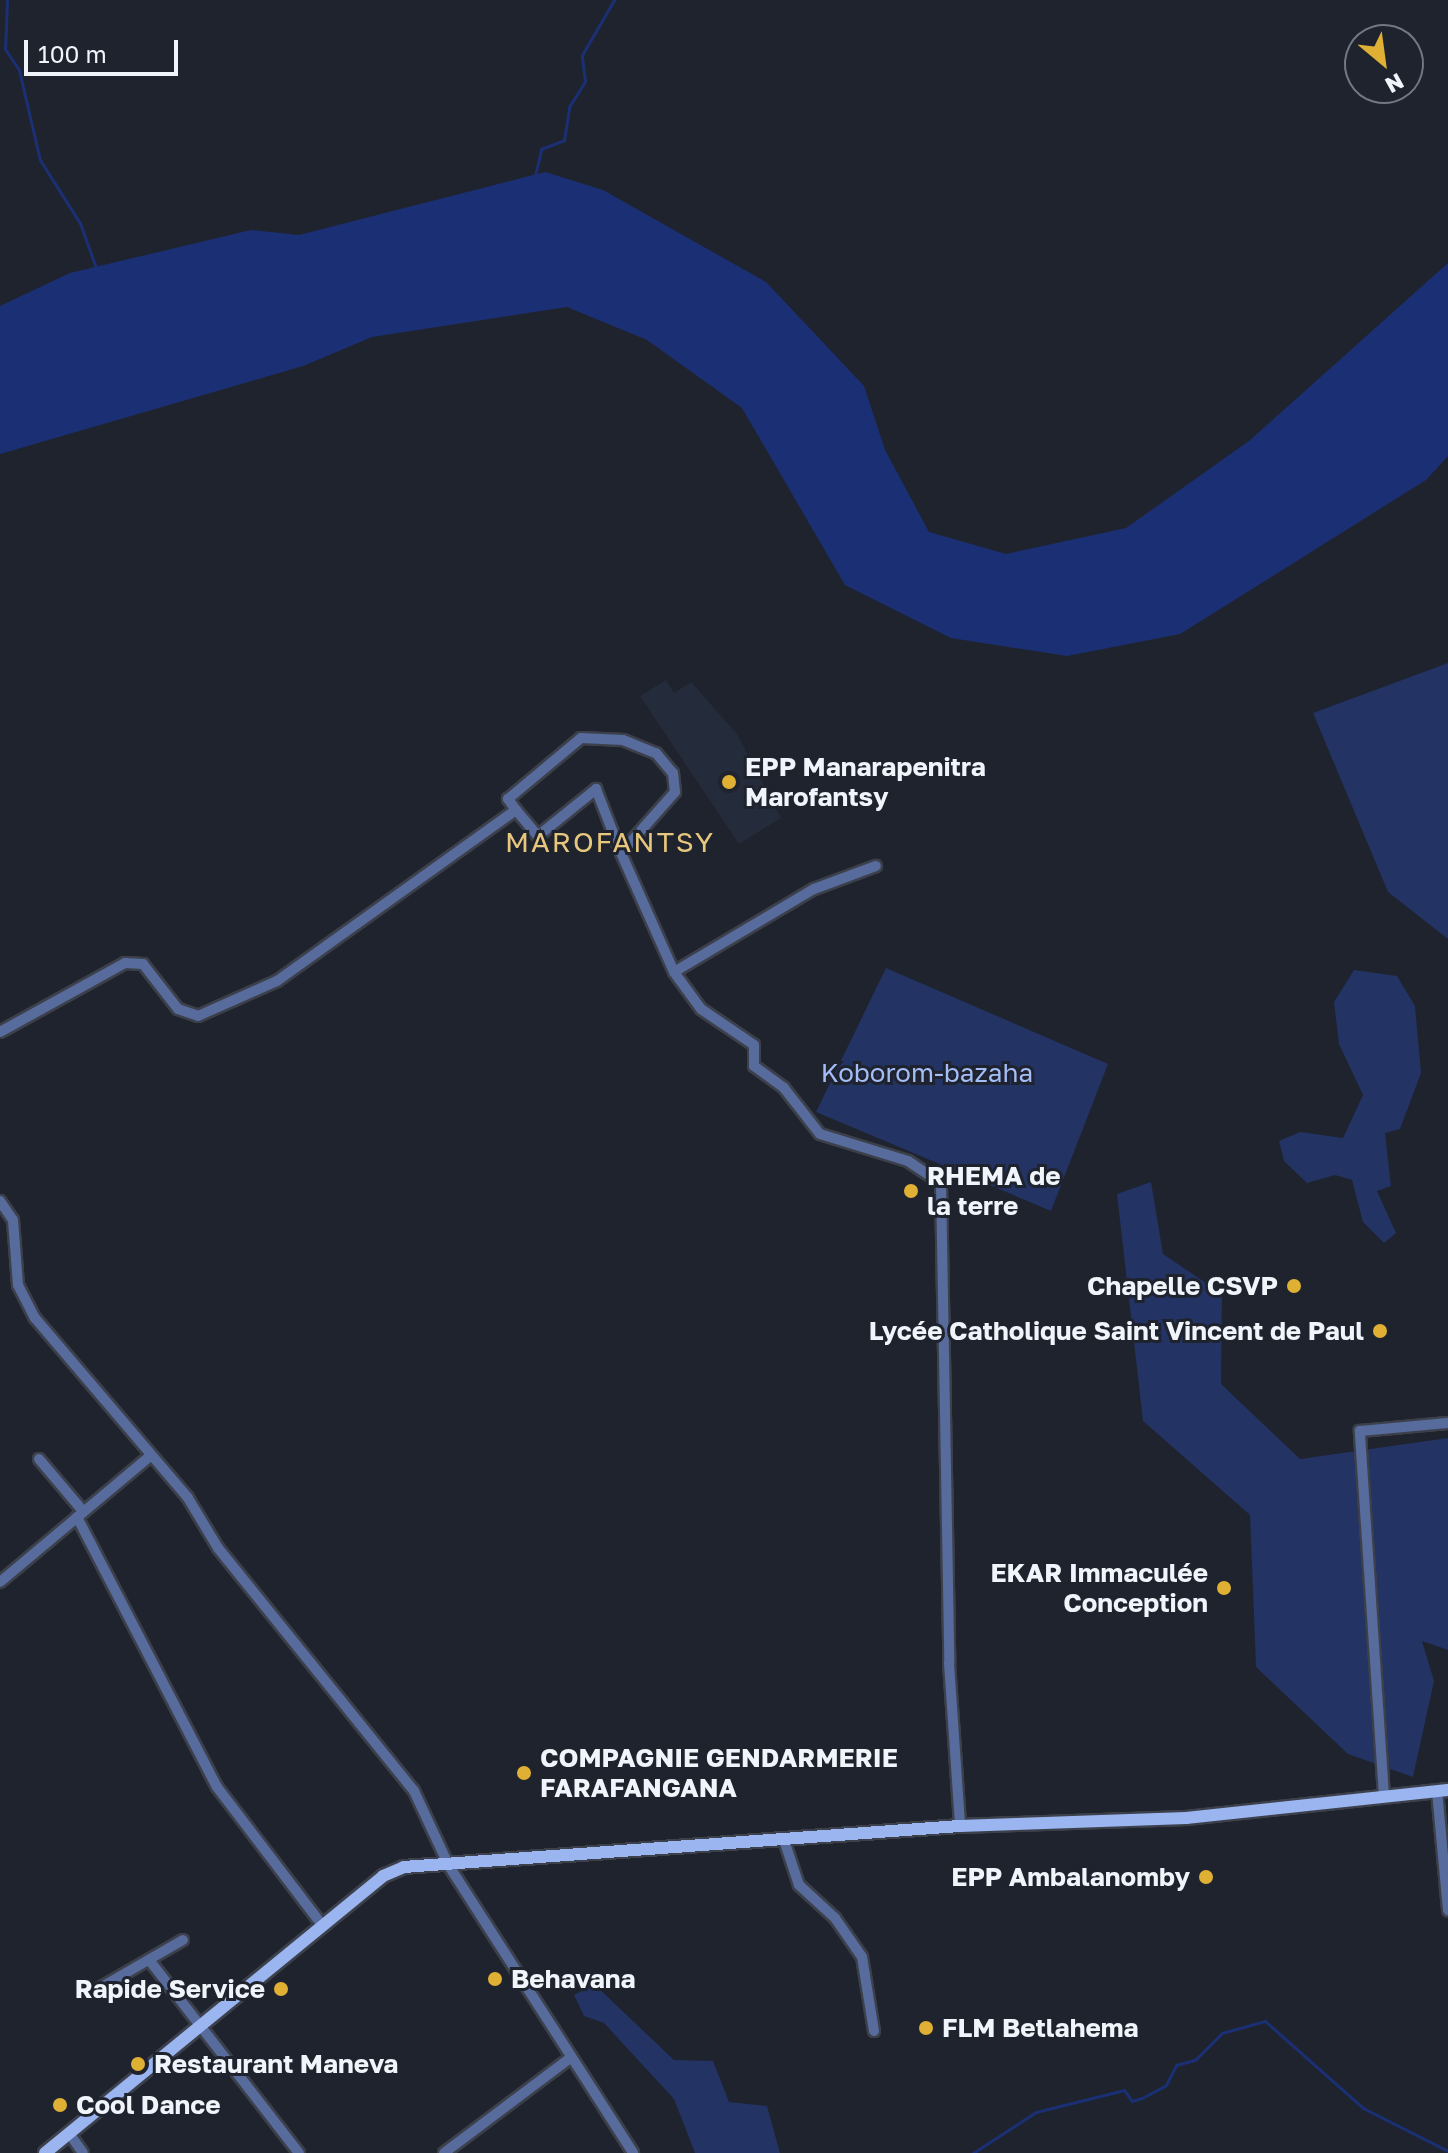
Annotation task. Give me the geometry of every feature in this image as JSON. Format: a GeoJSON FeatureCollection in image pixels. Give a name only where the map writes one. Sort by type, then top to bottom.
{"type":"FeatureCollection","features":[{"type":"Feature","properties":{"kind":"main road"},"geometry":{"type":"LineString","coordinates":[[45,2153],[202,2028],[383,1876],[404,1867],[960,1826],[1186,1818],[1443,1790]]}},
{"type":"Feature","properties":{"kind":"street"},"geometry":{"type":"LineString","coordinates":[[621,853],[675,792],[673,773],[656,753],[623,740],[581,738],[508,799],[538,836],[596,789],[621,853],[674,972],[701,1009],[754,1045],[754,1066],[784,1088],[820,1134],[908,1161],[941,1183],[948,1631],[960,1826]]}},
{"type":"Feature","properties":{"kind":"street"},"geometry":{"type":"LineString","coordinates":[[0,1032],[125,963],[143,964],[178,1009],[198,1016],[301,965],[516,810]]}},
{"type":"Feature","properties":{"kind":"street"},"geometry":{"type":"LineString","coordinates":[[674,972],[814,889],[876,866]]}},
{"type":"Feature","properties":{"kind":"street"},"geometry":{"type":"LineString","coordinates":[[0,1201],[13,1220],[18,1285],[35,1318],[414,1791],[449,1866],[633,2153]]}},
{"type":"Feature","properties":{"kind":"street"},"geometry":{"type":"LineString","coordinates":[[1384,1796],[1360,1431],[1448,1423]]}},
{"type":"Feature","properties":{"kind":"street"},"geometry":{"type":"LineString","coordinates":[[0,1582],[149,1457]]}},
{"type":"Feature","properties":{"kind":"street"},"geometry":{"type":"LineString","coordinates":[[39,1459],[80,1514],[217,1787],[323,1926]]}},
{"type":"Feature","properties":{"kind":"street"},"geometry":{"type":"LineString","coordinates":[[1443,1790],[1448,1910]]}},
{"type":"Feature","properties":{"kind":"street"},"geometry":{"type":"LineString","coordinates":[[784,1840],[799,1885],[835,1918],[862,1957],[874,2031]]}},
{"type":"Feature","properties":{"kind":"street"},"geometry":{"type":"LineString","coordinates":[[98,1989],[183,1940]]}},
{"type":"Feature","properties":{"kind":"street"},"geometry":{"type":"LineString","coordinates":[[150,1961],[299,2153]]}},
{"type":"Feature","properties":{"kind":"street"},"geometry":{"type":"LineString","coordinates":[[444,2153],[570,2058]]}},
{"type":"Feature","properties":{"kind":"street"},"geometry":{"type":"LineString","coordinates":[[69,2133],[83,2153]]}},
{"type":"Feature","properties":{"kind":"shaded area"},"geometry":{"type":"Polygon","coordinates":[[[545,172],[603,190],[766,282],[864,386],[885,450],[929,532],[1006,554],[1126,528],[1249,441],[1448,263],[1448,456],[1426,480],[1180,634],[1067,656],[951,638],[845,585],[742,408],[647,340],[567,307],[372,337],[303,366],[0,454],[0,306],[70,273],[251,230],[299,235],[545,172]]]}},
{"type":"Feature","properties":{"kind":"shaded area","name":"EPP Manarapenitra Marofantsy"},"geometry":{"type":"Polygon","coordinates":[[[666,680],[674,693],[691,682],[737,734],[781,818],[739,844],[640,696],[666,680]]]}},
{"type":"Feature","properties":{"kind":"green space"},"geometry":{"type":"Polygon","coordinates":[[[1448,663],[1448,939],[1388,892],[1313,713],[1448,663]]]}},
{"type":"Feature","properties":{"kind":"green space","name":"Koborom-bazaha"},"geometry":{"type":"Polygon","coordinates":[[[886,968],[1108,1064],[1051,1211],[816,1112],[886,968]]]}},
{"type":"Feature","properties":{"kind":"green space"},"geometry":{"type":"Polygon","coordinates":[[[1354,970],[1397,976],[1415,1006],[1421,1073],[1400,1129],[1385,1133],[1391,1186],[1377,1191],[1396,1233],[1384,1243],[1363,1222],[1352,1180],[1335,1175],[1307,1183],[1284,1161],[1279,1141],[1300,1132],[1343,1138],[1363,1095],[1339,1044],[1334,1002],[1354,970]]]}},
{"type":"Feature","properties":{"kind":"green space"},"geometry":{"type":"Polygon","coordinates":[[[1151,1182],[1163,1254],[1222,1294],[1221,1384],[1300,1459],[1448,1438],[1448,1650],[1422,1641],[1434,1681],[1413,1777],[1348,1754],[1256,1667],[1250,1515],[1143,1421],[1117,1194],[1151,1182]]]}},
{"type":"Feature","properties":{"kind":"green space"},"geometry":{"type":"Polygon","coordinates":[[[594,1984],[674,2060],[713,2061],[729,2102],[767,2106],[780,2153],[695,2153],[674,2099],[604,2023],[584,2016],[574,1995],[594,1984]]]}},
{"type":"Feature","properties":{"kind":"waterway"},"geometry":{"type":"LineString","coordinates":[[7,0],[5,49],[19,70],[40,160],[80,223],[96,268]]}},
{"type":"Feature","properties":{"kind":"waterway"},"geometry":{"type":"LineString","coordinates":[[535,176],[541,149],[564,140],[569,107],[585,81],[582,55],[614,0]]}},
{"type":"Feature","properties":{"kind":"waterway"},"geometry":{"type":"LineString","coordinates":[[973,2153],[1036,2112],[1124,2090],[1132,2101],[1142,2098],[1166,2085],[1176,2065],[1195,2060],[1222,2033],[1265,2021],[1363,2108],[1448,2151]]}},
{"type":"Feature","properties":{"kind":"place","name":"EPP Manarapenitra Marofantsy"},"geometry":{"type":"Point","coordinates":[729,782]}},
{"type":"Feature","properties":{"kind":"place","name":"RHEMA de la terre"},"geometry":{"type":"Point","coordinates":[911,1191]}},
{"type":"Feature","properties":{"kind":"place","name":"Chapelle CSVP"},"geometry":{"type":"Point","coordinates":[1294,1286]}},
{"type":"Feature","properties":{"kind":"place","name":"Lycée Catholique Saint Vincent de Paul"},"geometry":{"type":"Point","coordinates":[1380,1331]}},
{"type":"Feature","properties":{"kind":"place","name":"EKAR Immaculée Conception"},"geometry":{"type":"Point","coordinates":[1224,1588]}},
{"type":"Feature","properties":{"kind":"place","name":"COMPAGNIE GENDARMERIE FARAFANGANA"},"geometry":{"type":"Point","coordinates":[524,1773]}},
{"type":"Feature","properties":{"kind":"place","name":"EPP Ambalanomby"},"geometry":{"type":"Point","coordinates":[1206,1877]}},
{"type":"Feature","properties":{"kind":"place","name":"Behavana"},"geometry":{"type":"Point","coordinates":[495,1979]}},
{"type":"Feature","properties":{"kind":"place","name":"Rapide Service"},"geometry":{"type":"Point","coordinates":[281,1989]}},
{"type":"Feature","properties":{"kind":"place","name":"FLM Betlahema"},"geometry":{"type":"Point","coordinates":[926,2028]}},
{"type":"Feature","properties":{"kind":"place","name":"Restaurant Maneva"},"geometry":{"type":"Point","coordinates":[138,2064]}},
{"type":"Feature","properties":{"kind":"place","name":"Cool Dance"},"geometry":{"type":"Point","coordinates":[60,2105]}},
{"type":"Feature","properties":{"kind":"district","name":"MAROFANTSY"},"geometry":{"type":"Point","coordinates":[610,842]}}]}
